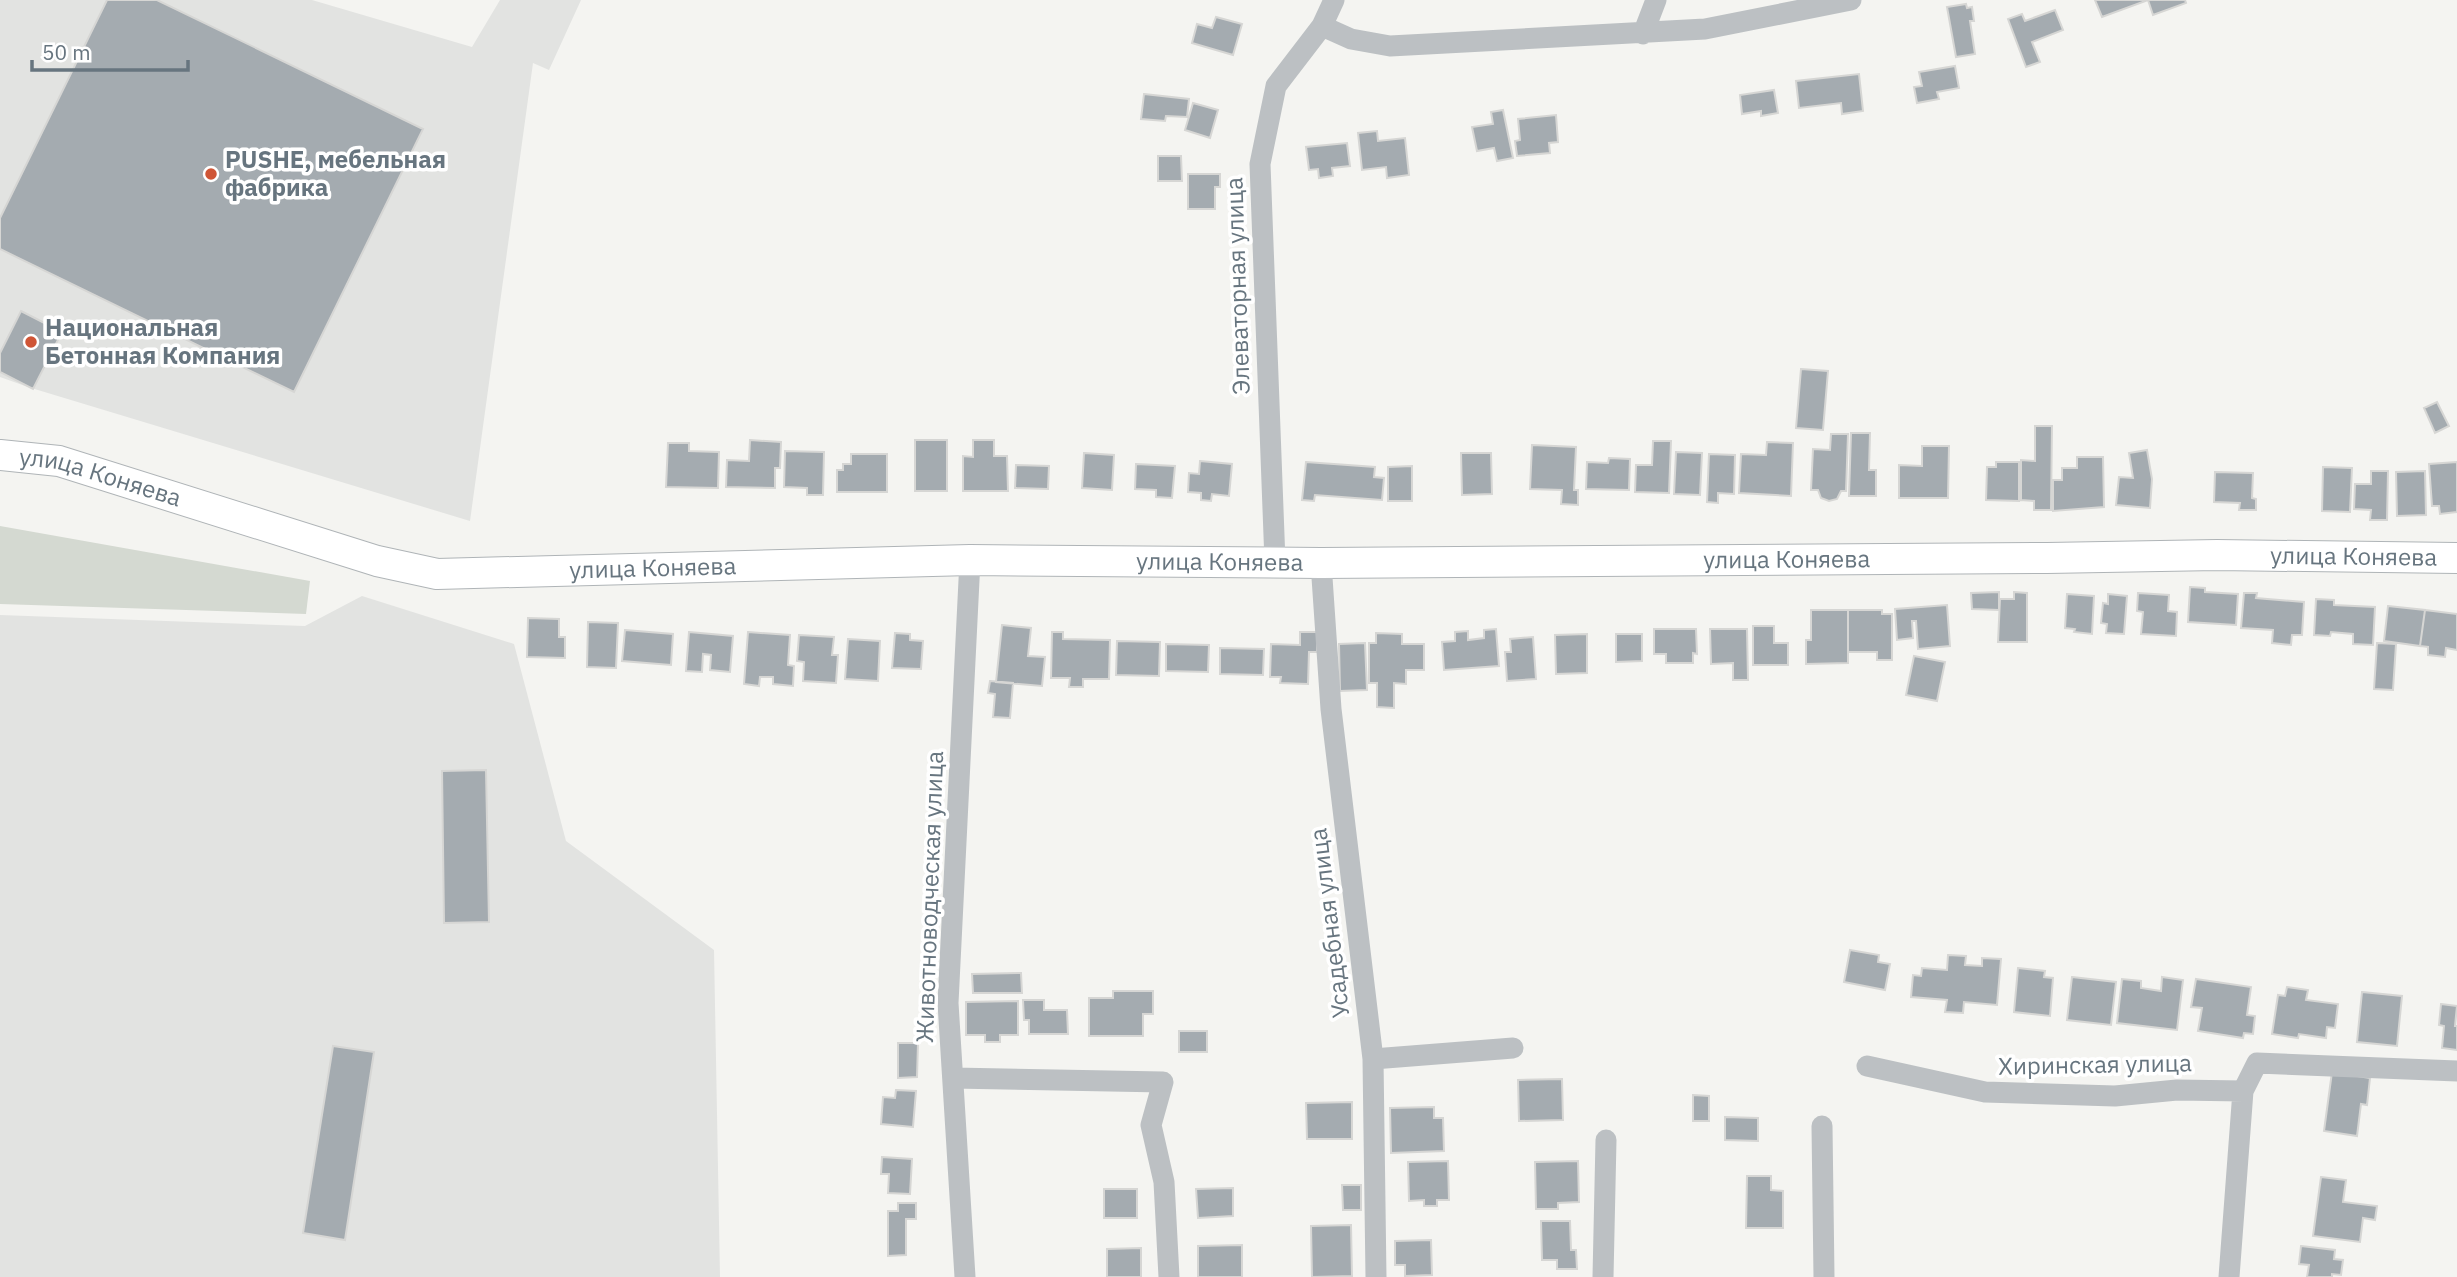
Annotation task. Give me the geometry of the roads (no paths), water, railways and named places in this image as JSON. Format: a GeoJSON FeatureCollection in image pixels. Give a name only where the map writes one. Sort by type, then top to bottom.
{"type":"FeatureCollection","features":[{"type":"Feature","properties":{"kind":"street","name":"Элеваторная улица"},"geometry":{"type":"LineString","coordinates":[[1275,562],[1260,163],[1276,86],[1322,26],[1334,0]]}},
{"type":"Feature","properties":{"kind":"street"},"geometry":{"type":"LineString","coordinates":[[1643,34],[1656,0]]}},
{"type":"Feature","properties":{"kind":"street"},"geometry":{"type":"LineString","coordinates":[[1322,26],[1351,39],[1390,46],[1643,34],[1705,29],[1851,0]]}},
{"type":"Feature","properties":{"kind":"street","name":"улица Коняева"},"geometry":{"type":"LineString","coordinates":[[0,455],[59,461],[377,561],[437,575],[970,560],[1321,563],[2033,559],[2217,555],[2457,558]]}},
{"type":"Feature","properties":{"kind":"street","name":"Животноводческая улица"},"geometry":{"type":"LineString","coordinates":[[965,1277],[948,1003],[970,560]]}},
{"type":"Feature","properties":{"kind":"street","name":"Усадебная улица"},"geometry":{"type":"LineString","coordinates":[[1321,563],[1331,709],[1373,1059],[1376,1277]]}},
{"type":"Feature","properties":{"kind":"street"},"geometry":{"type":"LineString","coordinates":[[1373,1059],[1513,1048]]}},
{"type":"Feature","properties":{"kind":"street"},"geometry":{"type":"LineString","coordinates":[[2229,1277],[2243,1091],[2256,1063],[2457,1071]]}},
{"type":"Feature","properties":{"kind":"street","name":"Хиринская улица"},"geometry":{"type":"LineString","coordinates":[[1867,1066],[1985,1092],[2115,1096],[2177,1090],[2243,1091]]}},
{"type":"Feature","properties":{"kind":"street"},"geometry":{"type":"LineString","coordinates":[[953,1078],[1163,1082],[1151,1125],[1164,1182],[1169,1277]]}},
{"type":"Feature","properties":{"kind":"street"},"geometry":{"type":"LineString","coordinates":[[1822,1126],[1824,1277]]}},
{"type":"Feature","properties":{"kind":"street"},"geometry":{"type":"LineString","coordinates":[[1603,1277],[1606,1140]]}},
{"type":"Feature","properties":{"kind":"place","name":"PUSHE, мебельная фабрика"},"geometry":{"type":"Point","coordinates":[211,174]}},
{"type":"Feature","properties":{"kind":"place","name":"Национальная Бетонная Компания"},"geometry":{"type":"Point","coordinates":[31,342]}}]}
